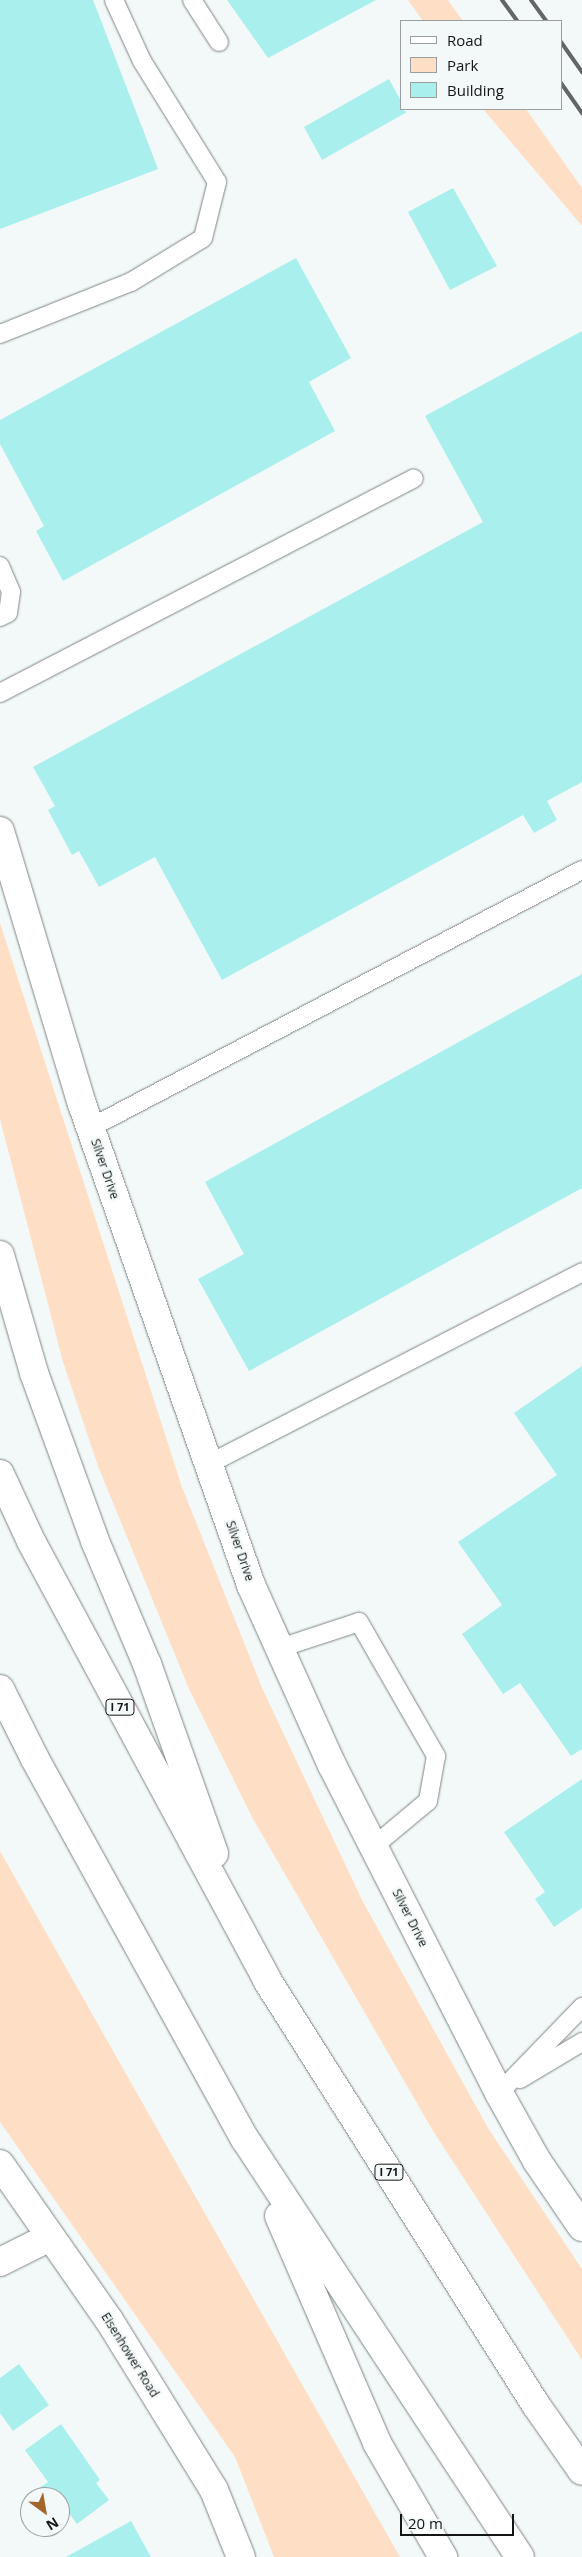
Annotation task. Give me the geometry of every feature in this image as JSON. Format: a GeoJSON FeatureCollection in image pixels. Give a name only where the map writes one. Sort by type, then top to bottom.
{"type":"FeatureCollection","features":[{"type":"Feature","properties":{"kind":"main road","name":"Silver Drive"},"geometry":{"type":"LineString","coordinates":[[0,831],[90,1128],[252,1585],[332,1765],[499,2093],[538,2161],[582,2227]]}},
{"type":"Feature","properties":{"kind":"main road"},"geometry":{"type":"LineString","coordinates":[[0,1255],[34,1373],[95,1541],[147,1664],[243,1937]]}},
{"type":"Feature","properties":{"kind":"main road","name":"I 71"},"geometry":{"type":"LineString","coordinates":[[0,1474],[31,1542],[243,1937],[536,2405],[582,2471]]}},
{"type":"Feature","properties":{"kind":"main road"},"geometry":{"type":"LineString","coordinates":[[0,1689],[35,1759],[246,2139],[520,2557]]}},
{"type":"Feature","properties":{"kind":"main road"},"geometry":{"type":"LineString","coordinates":[[0,1706],[35,1759]]}},
{"type":"Feature","properties":{"kind":"main road"},"geometry":{"type":"LineString","coordinates":[[246,2139],[377,2443],[443,2557]]}},
{"type":"Feature","properties":{"kind":"main road","name":"Eisenhower Road"},"geometry":{"type":"LineString","coordinates":[[0,2164],[109,2320],[214,2490],[241,2557]]}},
{"type":"Feature","properties":{"kind":"main road"},"geometry":{"type":"LineString","coordinates":[[0,2262],[50,2237]]}},
{"type":"Feature","properties":{"kind":"main road"},"geometry":{"type":"LineString","coordinates":[[536,2405],[582,2452]]}},
{"type":"Feature","properties":{"kind":"lane"},"geometry":{"type":"LineString","coordinates":[[0,334],[131,282],[204,238],[217,182],[142,61],[114,0]]}},
{"type":"Feature","properties":{"kind":"lane"},"geometry":{"type":"LineString","coordinates":[[192,0],[219,42]]}},
{"type":"Feature","properties":{"kind":"lane"},"geometry":{"type":"LineString","coordinates":[[0,693],[414,478]]}},
{"type":"Feature","properties":{"kind":"lane"},"geometry":{"type":"LineString","coordinates":[[0,566],[11,592],[8,613],[0,617]]}},
{"type":"Feature","properties":{"kind":"lane"},"geometry":{"type":"LineString","coordinates":[[90,1128],[582,870]]}},
{"type":"Feature","properties":{"kind":"lane"},"geometry":{"type":"LineString","coordinates":[[209,1464],[582,1272]]}},
{"type":"Feature","properties":{"kind":"lane"},"geometry":{"type":"LineString","coordinates":[[280,1648],[358,1622],[436,1756],[428,1801],[373,1846]]}},
{"type":"Feature","properties":{"kind":"lane"},"geometry":{"type":"LineString","coordinates":[[499,2093],[582,2006]]}},
{"type":"Feature","properties":{"kind":"lane"},"geometry":{"type":"LineString","coordinates":[[499,2093],[582,2042]]}},
{"type":"Feature","properties":{"kind":"green space"},"geometry":{"type":"Polygon","coordinates":[[[408,0],[448,0],[462,20],[422,20],[408,0]]]}},
{"type":"Feature","properties":{"kind":"green space"},"geometry":{"type":"Polygon","coordinates":[[[484,110],[527,110],[582,188],[582,226],[484,110]]]}},
{"type":"Feature","properties":{"kind":"green space"},"geometry":{"type":"Polygon","coordinates":[[[0,923],[182,1487],[263,1690],[362,1900],[488,2128],[582,2269],[582,2360],[433,2131],[252,1817],[189,1689],[98,1466],[63,1362],[0,1119],[0,923]]]}},
{"type":"Feature","properties":{"kind":"green space"},"geometry":{"type":"Polygon","coordinates":[[[0,1851],[400,2557],[274,2557],[235,2457],[0,2122],[0,1851]]]}},
{"type":"Feature","properties":{"kind":"building"},"geometry":{"type":"Polygon","coordinates":[[[0,0],[93,0],[158,169],[0,229],[0,0]]]}},
{"type":"Feature","properties":{"kind":"building"},"geometry":{"type":"Polygon","coordinates":[[[227,0],[376,0],[268,58],[227,0]]]}},
{"type":"Feature","properties":{"kind":"building"},"geometry":{"type":"Polygon","coordinates":[[[389,79],[400,99],[400,110],[407,112],[322,160],[304,127],[389,79]]]}},
{"type":"Feature","properties":{"kind":"building"},"geometry":{"type":"Polygon","coordinates":[[[453,188],[497,266],[450,290],[408,212],[453,188]]]}},
{"type":"Feature","properties":{"kind":"building"},"geometry":{"type":"Polygon","coordinates":[[[296,258],[351,358],[309,382],[335,431],[63,581],[36,531],[44,526],[0,444],[0,420],[296,258]]]}},
{"type":"Feature","properties":{"kind":"building"},"geometry":{"type":"Polygon","coordinates":[[[582,331],[582,782],[547,801],[557,820],[534,833],[523,815],[222,980],[155,857],[99,887],[79,851],[72,855],[48,810],[55,806],[33,767],[483,522],[425,416],[582,331]]]}},
{"type":"Feature","properties":{"kind":"building"},"geometry":{"type":"Polygon","coordinates":[[[582,974],[582,1188],[249,1371],[198,1279],[244,1254],[205,1182],[582,974]]]}},
{"type":"Feature","properties":{"kind":"building"},"geometry":{"type":"Polygon","coordinates":[[[582,1366],[582,1749],[571,1756],[520,1683],[503,1694],[462,1634],[502,1605],[458,1542],[557,1475],[514,1413],[582,1366]]]}},
{"type":"Feature","properties":{"kind":"building"},"geometry":{"type":"Polygon","coordinates":[[[582,1779],[582,1908],[554,1927],[535,1899],[545,1892],[504,1832],[582,1779]]]}},
{"type":"Feature","properties":{"kind":"building"},"geometry":{"type":"Polygon","coordinates":[[[19,2364],[49,2405],[13,2431],[0,2413],[0,2378],[19,2364]]]}},
{"type":"Feature","properties":{"kind":"building"},"geometry":{"type":"Polygon","coordinates":[[[61,2424],[100,2480],[96,2483],[109,2500],[77,2524],[70,2514],[70,2487],[40,2487],[48,2482],[25,2450],[61,2424]]]}},
{"type":"Feature","properties":{"kind":"building"},"geometry":{"type":"Polygon","coordinates":[[[131,2521],[151,2557],[66,2557],[131,2521]]]}},
{"type":"Feature","properties":{"kind":"railway"},"geometry":{"type":"LineString","coordinates":[[502,0],[516,20]]}},
{"type":"Feature","properties":{"kind":"railway"},"geometry":{"type":"LineString","coordinates":[[531,0],[545,20]]}},
{"type":"Feature","properties":{"kind":"railway"},"geometry":{"type":"LineString","coordinates":[[562,43],[582,72]]}},
{"type":"Feature","properties":{"kind":"railway"},"geometry":{"type":"LineString","coordinates":[[562,84],[582,113]]}}]}
